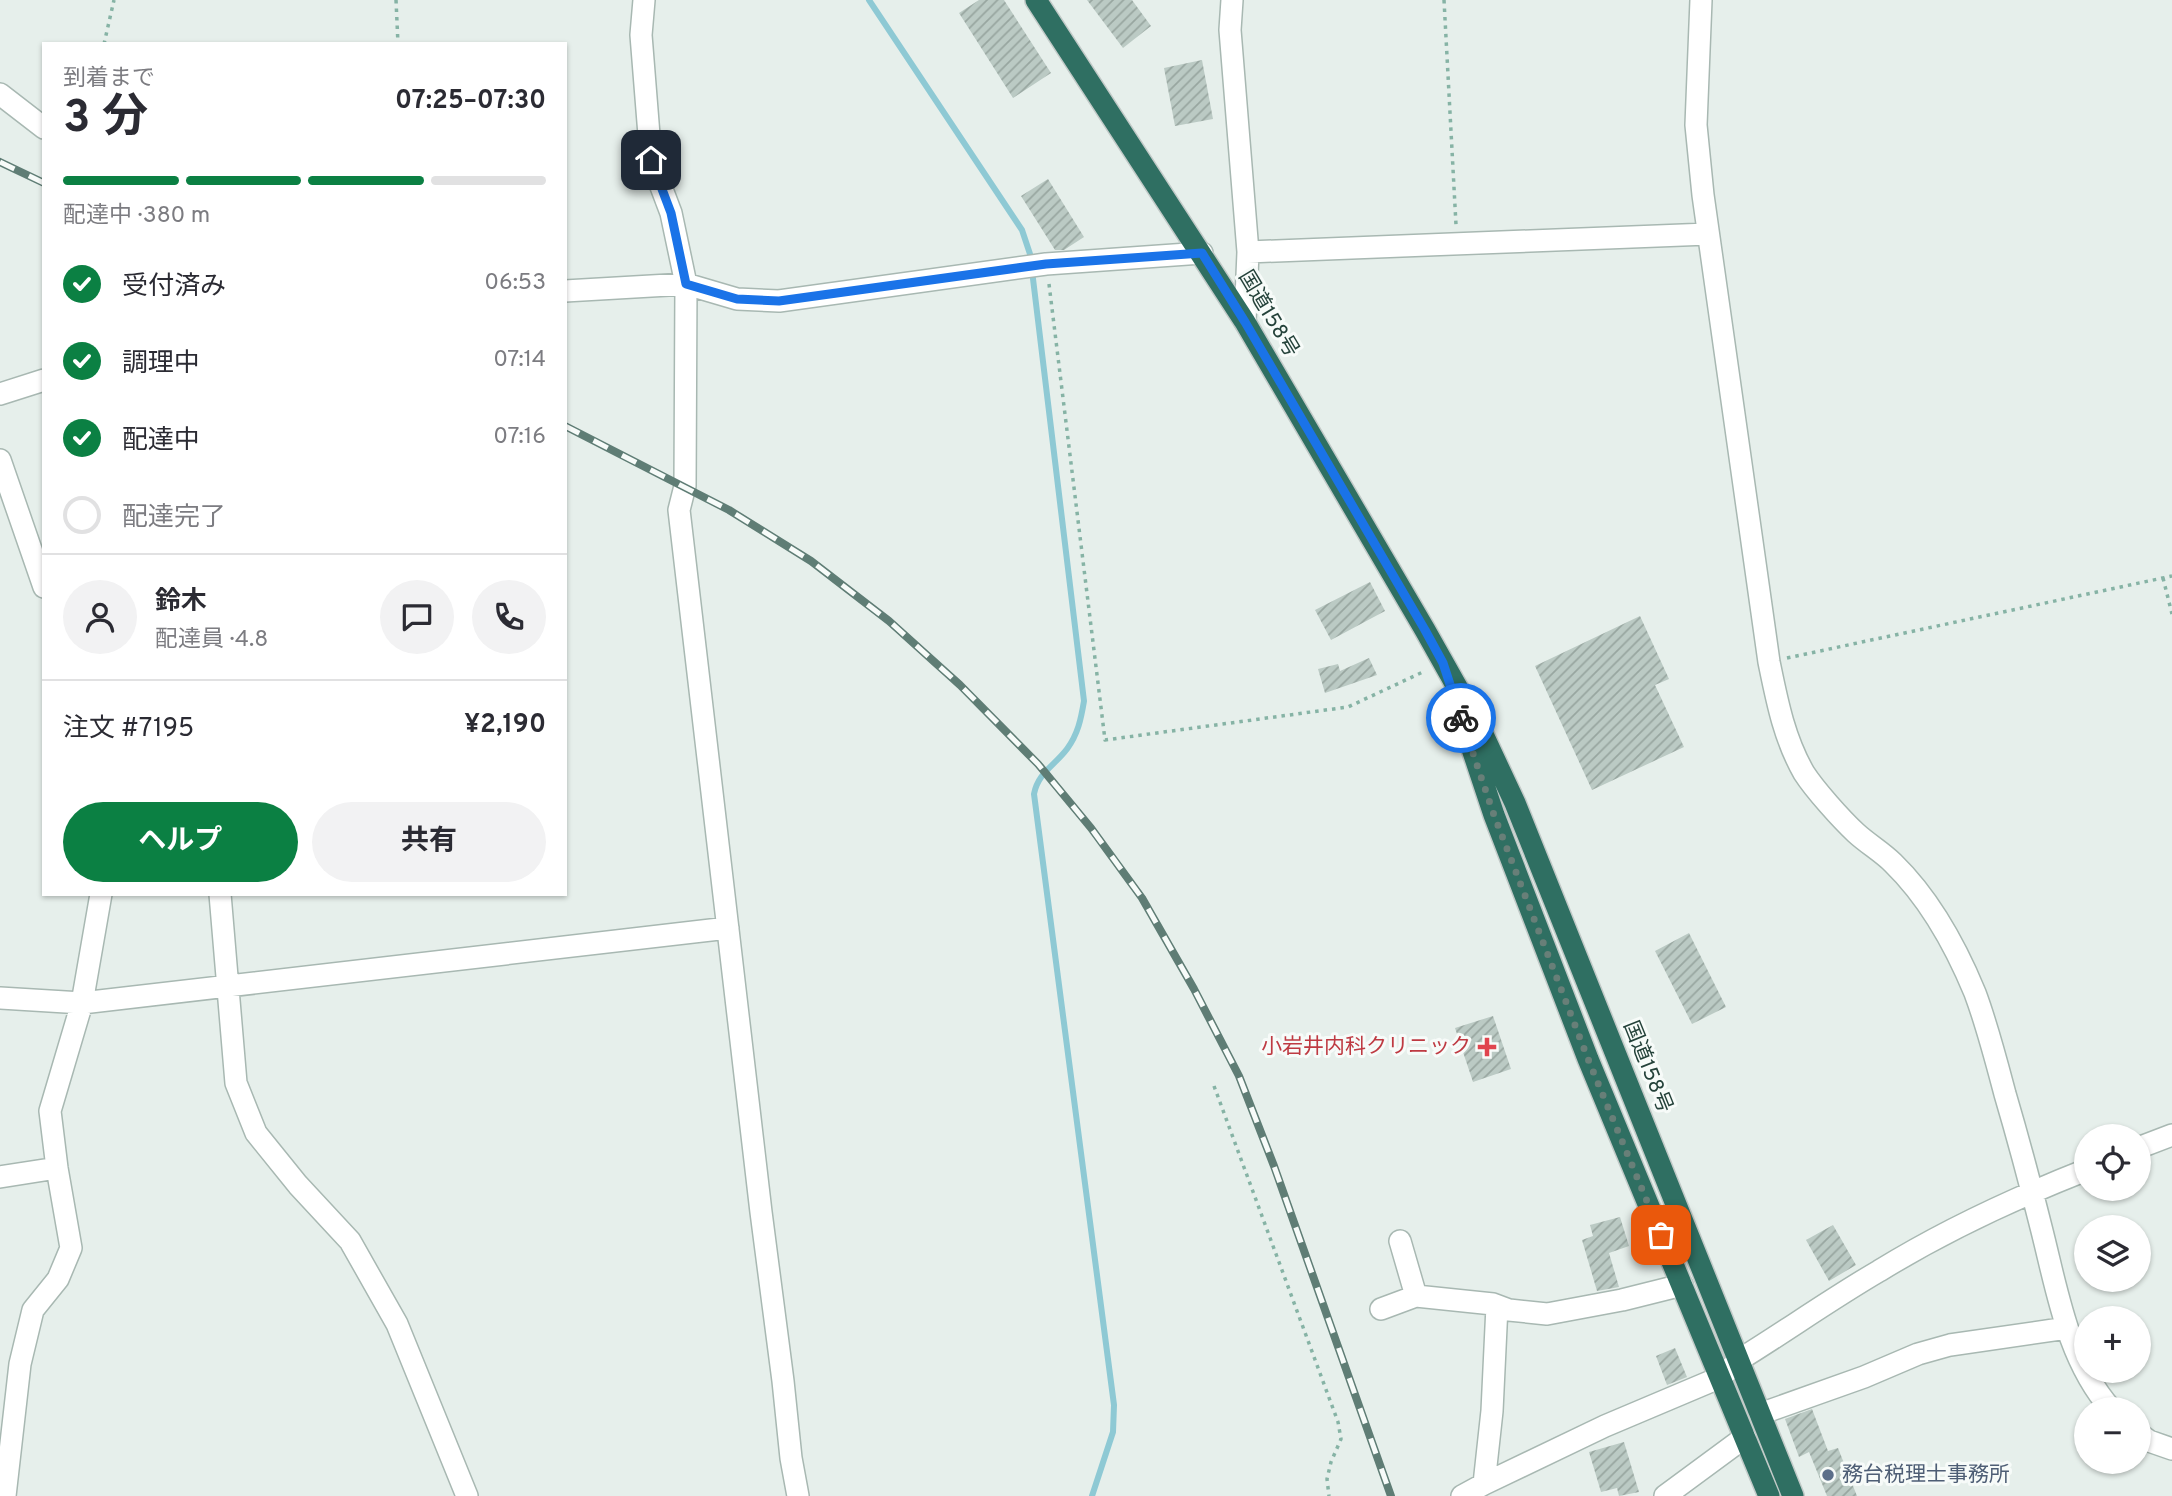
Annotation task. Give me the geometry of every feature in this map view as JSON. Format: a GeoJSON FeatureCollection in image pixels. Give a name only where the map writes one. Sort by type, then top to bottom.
{"type":"FeatureCollection","features":[{"type":"Feature","properties":{"kind":"highway","name":"国道158号"},"geometry":{"type":"LineString","coordinates":[[1036,0],[1245,322],[1480,728],[1515,803],[1793,1496]]}},
{"type":"Feature","properties":{"kind":"highway","name":"国道158号"},"geometry":{"type":"LineString","coordinates":[[1443,663],[1494,815],[1588,1059],[1769,1496]]}},
{"type":"Feature","properties":{"kind":"street"},"geometry":{"type":"LineString","coordinates":[[644,0],[641,35],[651,160],[671,213],[686,284],[685,486],[679,510],[791,1458],[798,1496]]}},
{"type":"Feature","properties":{"kind":"street"},"geometry":{"type":"LineString","coordinates":[[1232,0],[1230,30],[1248,252],[1245,322]]}},
{"type":"Feature","properties":{"kind":"street"},"geometry":{"type":"LineString","coordinates":[[1701,0],[1696,125],[1708,234],[1769,663],[1780,716],[1792,749],[1806,775],[1855,832],[1893,864],[1919,893],[1940,922],[1974,992],[1992,1044],[2067,1328],[2076,1353],[2101,1397]]}},
{"type":"Feature","properties":{"kind":"street"},"geometry":{"type":"LineString","coordinates":[[0,94],[42,126]]}},
{"type":"Feature","properties":{"kind":"street"},"geometry":{"type":"LineString","coordinates":[[1248,252],[1708,234]]}},
{"type":"Feature","properties":{"kind":"street"},"geometry":{"type":"LineString","coordinates":[[567,291],[686,284],[737,299],[779,301],[1036,265],[1202,253]]}},
{"type":"Feature","properties":{"kind":"street"},"geometry":{"type":"LineString","coordinates":[[0,394],[42,381]]}},
{"type":"Feature","properties":{"kind":"street"},"geometry":{"type":"LineString","coordinates":[[0,460],[42,581]]}},
{"type":"Feature","properties":{"kind":"street"},"geometry":{"type":"LineString","coordinates":[[5,1496],[20,1364],[33,1310],[58,1279],[71,1248],[50,1111],[82,1003],[101,896]]}},
{"type":"Feature","properties":{"kind":"street"},"geometry":{"type":"LineString","coordinates":[[220,896],[236,1083],[256,1133],[298,1185],[350,1241],[397,1324],[467,1496]]}},
{"type":"Feature","properties":{"kind":"street"},"geometry":{"type":"LineString","coordinates":[[0,998],[82,1003],[728,928]]}},
{"type":"Feature","properties":{"kind":"street"},"geometry":{"type":"LineString","coordinates":[[2151,1144],[2172,1135]]}},
{"type":"Feature","properties":{"kind":"street"},"geometry":{"type":"LineString","coordinates":[[0,1177],[57,1168]]}},
{"type":"Feature","properties":{"kind":"street"},"geometry":{"type":"LineString","coordinates":[[1470,1492],[1605,1426],[1721,1377],[1739,1360],[1880,1270],[1929,1242],[2032,1191],[2074,1175]]}},
{"type":"Feature","properties":{"kind":"street"},"geometry":{"type":"LineString","coordinates":[[1400,1241],[1416,1296]]}},
{"type":"Feature","properties":{"kind":"street"},"geometry":{"type":"LineString","coordinates":[[1381,1309],[1416,1296],[1493,1304],[1509,1310],[1547,1314],[1682,1285]]}},
{"type":"Feature","properties":{"kind":"street"},"geometry":{"type":"LineString","coordinates":[[1470,1492],[1492,1411],[1497,1306]]}},
{"type":"Feature","properties":{"kind":"street"},"geometry":{"type":"LineString","coordinates":[[1760,1413],[1864,1377],[1918,1354],[1950,1345],[2067,1328]]}},
{"type":"Feature","properties":{"kind":"street"},"geometry":{"type":"LineString","coordinates":[[1665,1496],[1745,1437]]}},
{"type":"Feature","properties":{"kind":"street"},"geometry":{"type":"LineString","coordinates":[[2151,1442],[2172,1449]]}},
{"type":"Feature","properties":{"kind":"path"},"geometry":{"type":"LineString","coordinates":[[104,42],[114,0]]}},
{"type":"Feature","properties":{"kind":"path"},"geometry":{"type":"LineString","coordinates":[[396,0],[398,42]]}},
{"type":"Feature","properties":{"kind":"path"},"geometry":{"type":"LineString","coordinates":[[1444,0],[1457,244]]}},
{"type":"Feature","properties":{"kind":"path"},"geometry":{"type":"LineString","coordinates":[[1036,265],[1105,740],[1348,707],[1443,663]]}},
{"type":"Feature","properties":{"kind":"path"},"geometry":{"type":"LineString","coordinates":[[1769,663],[2172,576]]}},
{"type":"Feature","properties":{"kind":"path"},"geometry":{"type":"LineString","coordinates":[[2163,578],[2172,614]]}},
{"type":"Feature","properties":{"kind":"path"},"geometry":{"type":"LineString","coordinates":[[1214,1086],[1338,1422],[1341,1438],[1327,1479],[1329,1496]]}},
{"type":"Feature","properties":{"kind":"building"},"geometry":{"type":"Polygon","coordinates":[[[979,0],[1004,0],[1051,73],[1013,98],[959,13],[979,0]]]}},
{"type":"Feature","properties":{"kind":"building"},"geometry":{"type":"Polygon","coordinates":[[[1087,0],[1132,0],[1151,26],[1123,48],[1087,0]]]}},
{"type":"Feature","properties":{"kind":"building"},"geometry":{"type":"Polygon","coordinates":[[[1202,60],[1213,119],[1175,126],[1164,68],[1202,60]]]}},
{"type":"Feature","properties":{"kind":"building"},"geometry":{"type":"Polygon","coordinates":[[[1048,179],[1084,237],[1064,250],[1055,250],[1021,196],[1048,179]]]}},
{"type":"Feature","properties":{"kind":"building"},"geometry":{"type":"Polygon","coordinates":[[[1370,582],[1385,611],[1331,640],[1315,610],[1370,582]]]}},
{"type":"Feature","properties":{"kind":"building"},"geometry":{"type":"Polygon","coordinates":[[[1640,616],[1669,679],[1655,685],[1684,747],[1592,790],[1535,666],[1640,616]]]}},
{"type":"Feature","properties":{"kind":"building"},"geometry":{"type":"Polygon","coordinates":[[[1369,658],[1377,675],[1325,693],[1318,669],[1338,664],[1340,671],[1369,658]]]}},
{"type":"Feature","properties":{"kind":"building"},"geometry":{"type":"Polygon","coordinates":[[[1689,933],[1726,1007],[1692,1024],[1655,951],[1689,933]]]}},
{"type":"Feature","properties":{"kind":"building"},"geometry":{"type":"Polygon","coordinates":[[[1493,1016],[1511,1069],[1473,1082],[1455,1028],[1493,1016]]]}},
{"type":"Feature","properties":{"kind":"building"},"geometry":{"type":"Polygon","coordinates":[[[1620,1217],[1629,1246],[1609,1253],[1619,1287],[1597,1291],[1582,1240],[1593,1236],[1590,1225],[1620,1217]]]}},
{"type":"Feature","properties":{"kind":"building"},"geometry":{"type":"Polygon","coordinates":[[[1833,1225],[1856,1265],[1829,1281],[1806,1240],[1833,1225]]]}},
{"type":"Feature","properties":{"kind":"building"},"geometry":{"type":"Polygon","coordinates":[[[1675,1348],[1687,1377],[1667,1385],[1656,1356],[1675,1348]]]}},
{"type":"Feature","properties":{"kind":"building"},"geometry":{"type":"Polygon","coordinates":[[[1812,1409],[1828,1451],[1838,1448],[1857,1496],[1827,1496],[1809,1452],[1799,1457],[1785,1419],[1812,1409]]]}},
{"type":"Feature","properties":{"kind":"building"},"geometry":{"type":"Polygon","coordinates":[[[1624,1442],[1639,1492],[1619,1496],[1617,1488],[1601,1492],[1589,1452],[1624,1442]]]}},
{"type":"Feature","properties":{"kind":"waterway"},"geometry":{"type":"LineString","coordinates":[[869,0],[1022,230],[1030,254],[1084,701],[1074,738],[1043,775],[1034,794],[1114,1405],[1113,1432],[1092,1496]]}},
{"type":"Feature","properties":{"kind":"railway"},"geometry":{"type":"LineString","coordinates":[[0,162],[42,182]]}},
{"type":"Feature","properties":{"kind":"railway"},"geometry":{"type":"LineString","coordinates":[[567,427],[729,510],[811,561],[889,621],[960,685],[1038,764],[1091,828],[1142,898],[1194,989],[1239,1076],[1274,1166],[1391,1496]]}},
{"type":"Feature","properties":{"kind":"way so far"},"geometry":{"type":"LineString","coordinates":[[1461,718],[1494,815],[1588,1059],[1661,1235]]}},
{"type":"Feature","properties":{"kind":"place","name":"小岩井内科クリニック"},"geometry":{"type":"Point","coordinates":[1487,1047]}},
{"type":"Feature","properties":{"kind":"place","name":"務台税理士事務所"},"geometry":{"type":"Point","coordinates":[1828,1475]}},
{"type":"Feature","properties":{"kind":"route"},"geometry":{"type":"LineString","coordinates":[[651,160],[671,213],[686,284],[737,299],[779,301],[1046,264],[1202,253],[1425,630],[1443,663],[1461,718]]}}]}
